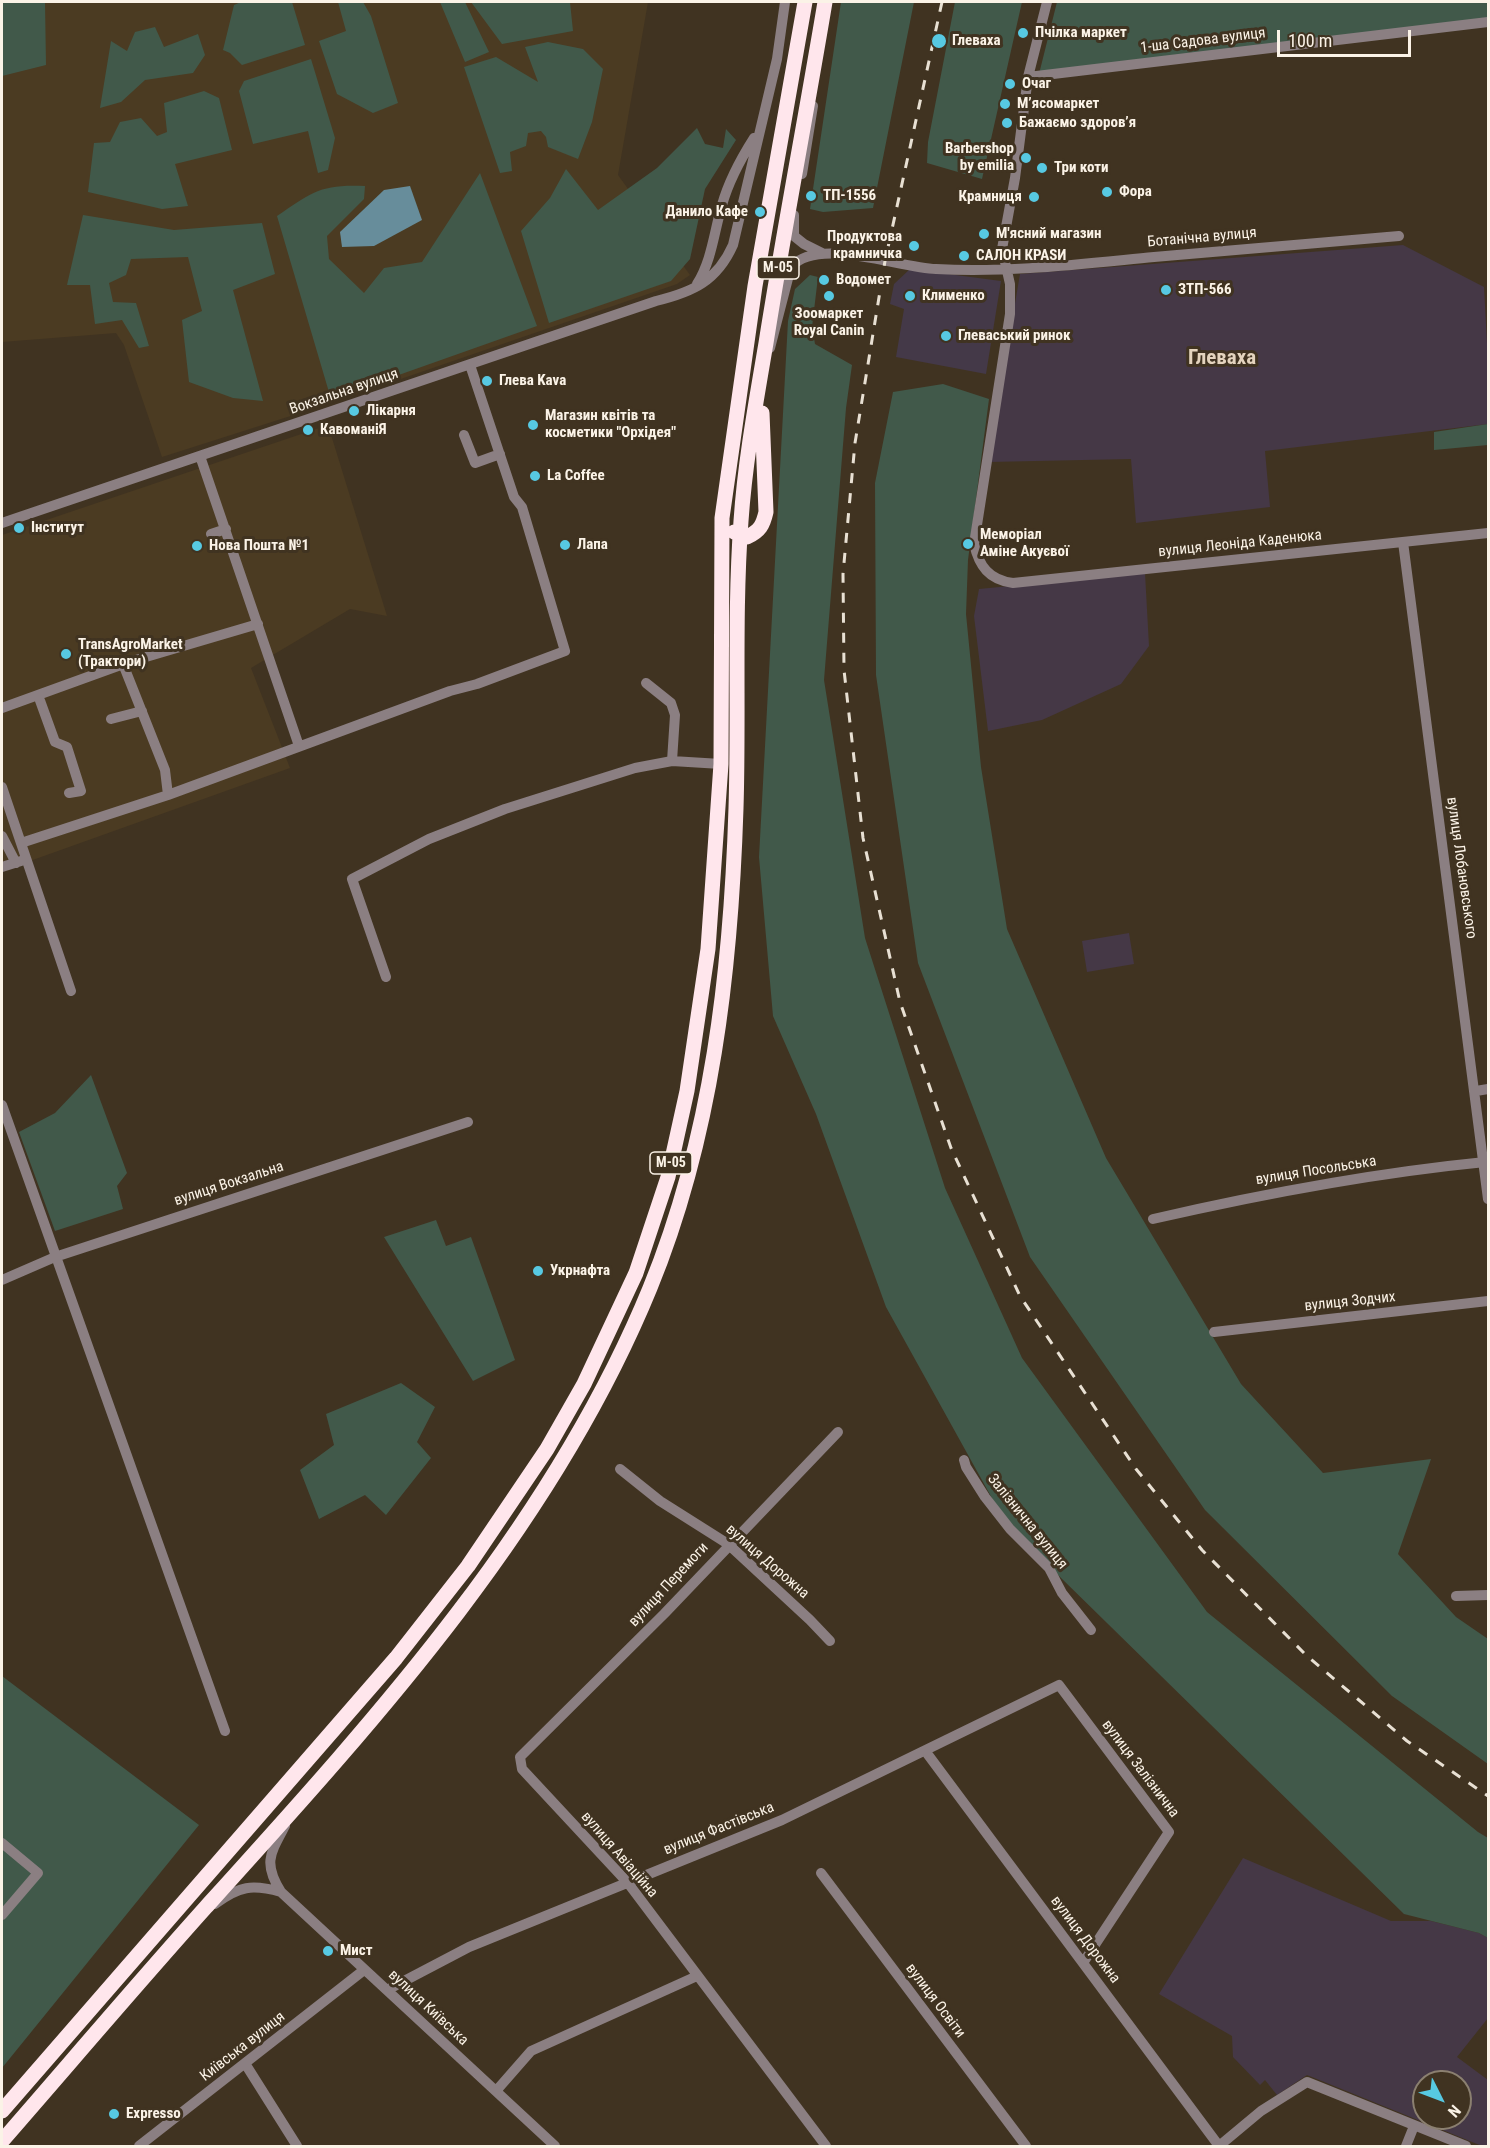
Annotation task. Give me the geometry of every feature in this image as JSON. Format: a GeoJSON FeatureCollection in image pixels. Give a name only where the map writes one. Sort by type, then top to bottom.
{"type":"FeatureCollection","features":[{"type":"Feature","properties":{"kind":"highway","name":"М-05"},"geometry":{"type":"LineString","coordinates":[[2,2111],[256,1821],[435,1610],[508,1510],[584,1383],[636,1273],[668,1177],[687,1091],[708,949],[721,764],[722,518],[755,286],[805,2]]}},
{"type":"Feature","properties":{"kind":"highway","name":"М-05"},"geometry":{"type":"LineString","coordinates":[[2,2141],[294,1809],[441,1634],[516,1533],[595,1404],[628,1339],[668,1240],[686,1183],[706,1095],[727,950],[736,812],[740,536],[760,376],[825,2]]}},
{"type":"Feature","properties":{"kind":"highway"},"geometry":{"type":"LineString","coordinates":[[722,518],[740,536],[755,533],[762,526],[766,512],[760,376]]}},
{"type":"Feature","properties":{"kind":"street"},"geometry":{"type":"LineString","coordinates":[[711,251],[717,257],[728,256],[777,59],[785,2]]}},
{"type":"Feature","properties":{"kind":"street"},"geometry":{"type":"LineString","coordinates":[[1006,270],[1002,249],[1016,178],[1028,77],[1047,2]]}},
{"type":"Feature","properties":{"kind":"street","name":"1-ша Садова вулиця"},"geometry":{"type":"LineString","coordinates":[[1028,77],[1488,22]]}},
{"type":"Feature","properties":{"kind":"street"},"geometry":{"type":"LineString","coordinates":[[817,45],[812,125],[792,224],[794,236],[804,244],[825,254]]}},
{"type":"Feature","properties":{"kind":"street"},"geometry":{"type":"LineString","coordinates":[[696,287],[708,262],[733,172],[759,130]]}},
{"type":"Feature","properties":{"kind":"street"},"geometry":{"type":"LineString","coordinates":[[723,202],[729,202],[740,210]]}},
{"type":"Feature","properties":{"kind":"street","name":"Ботанічна вулиця"},"geometry":{"type":"LineString","coordinates":[[825,254],[930,269],[1006,270],[1400,236]]}},
{"type":"Feature","properties":{"kind":"street"},"geometry":{"type":"LineString","coordinates":[[760,376],[776,332],[791,267],[802,258],[825,254]]}},
{"type":"Feature","properties":{"kind":"street","name":"Вокзальна вулиця"},"geometry":{"type":"LineString","coordinates":[[2,523],[682,294],[696,287],[722,267],[728,256]]}},
{"type":"Feature","properties":{"kind":"street","name":"вулиця Леоніда Каденюка"},"geometry":{"type":"LineString","coordinates":[[1006,270],[1010,314],[974,544],[983,569],[994,578],[1013,583],[1488,533]]}},
{"type":"Feature","properties":{"kind":"street"},"geometry":{"type":"LineString","coordinates":[[21,843],[168,795],[565,651],[522,507],[514,496],[470,365]]}},
{"type":"Feature","properties":{"kind":"street"},"geometry":{"type":"LineString","coordinates":[[464,435],[475,463],[500,454]]}},
{"type":"Feature","properties":{"kind":"street"},"geometry":{"type":"LineString","coordinates":[[200,456],[299,746]]}},
{"type":"Feature","properties":{"kind":"street"},"geometry":{"type":"LineString","coordinates":[[211,534],[226,529]]}},
{"type":"Feature","properties":{"kind":"street","name":"вулиця Лобановського"},"geometry":{"type":"LineString","coordinates":[[1403,542],[1476,1091],[1488,1199]]}},
{"type":"Feature","properties":{"kind":"street"},"geometry":{"type":"LineString","coordinates":[[2,708],[123,664],[258,624]]}},
{"type":"Feature","properties":{"kind":"street"},"geometry":{"type":"LineString","coordinates":[[123,664],[165,770],[168,795]]}},
{"type":"Feature","properties":{"kind":"street"},"geometry":{"type":"LineString","coordinates":[[646,683],[671,703],[675,715],[672,761]]}},
{"type":"Feature","properties":{"kind":"street"},"geometry":{"type":"LineString","coordinates":[[38,694],[55,742],[67,747],[81,791],[69,793]]}},
{"type":"Feature","properties":{"kind":"street"},"geometry":{"type":"LineString","coordinates":[[111,719],[142,711]]}},
{"type":"Feature","properties":{"kind":"street"},"geometry":{"type":"LineString","coordinates":[[386,977],[352,879],[429,839],[506,809],[635,768],[672,761],[721,764]]}},
{"type":"Feature","properties":{"kind":"street"},"geometry":{"type":"LineString","coordinates":[[2,787],[21,843],[21,861]]}},
{"type":"Feature","properties":{"kind":"street"},"geometry":{"type":"LineString","coordinates":[[2,836],[21,861],[71,991]]}},
{"type":"Feature","properties":{"kind":"street"},"geometry":{"type":"LineString","coordinates":[[2,867],[21,861]]}},
{"type":"Feature","properties":{"kind":"street"},"geometry":{"type":"LineString","coordinates":[[1476,1091],[1488,1089]]}},
{"type":"Feature","properties":{"kind":"street"},"geometry":{"type":"LineString","coordinates":[[2,1105],[55,1257],[168,1563],[225,1731]]}},
{"type":"Feature","properties":{"kind":"street","name":"вулиця Вокзальна"},"geometry":{"type":"LineString","coordinates":[[2,1280],[55,1257],[468,1122]]}},
{"type":"Feature","properties":{"kind":"street","name":"вулиця Посольська"},"geometry":{"type":"LineString","coordinates":[[1153,1219],[1259,1195],[1431,1167],[1485,1162]]}},
{"type":"Feature","properties":{"kind":"street","name":"вулиця Зодчих"},"geometry":{"type":"LineString","coordinates":[[1214,1332],[1488,1301]]}},
{"type":"Feature","properties":{"kind":"street","name":"вулиця Перемоги"},"geometry":{"type":"LineString","coordinates":[[520,1757],[664,1614],[728,1544],[838,1432]]}},
{"type":"Feature","properties":{"kind":"street","name":"Залізнична вулиця"},"geometry":{"type":"LineString","coordinates":[[964,1460],[985,1497],[1011,1529],[1049,1568],[1062,1593],[1091,1630]]}},
{"type":"Feature","properties":{"kind":"street","name":"вулиця Дорожна"},"geometry":{"type":"LineString","coordinates":[[620,1469],[660,1501],[728,1544],[830,1641]]}},
{"type":"Feature","properties":{"kind":"street"},"geometry":{"type":"LineString","coordinates":[[1456,1596],[1488,1595]]}},
{"type":"Feature","properties":{"kind":"street","name":"вулиця Фастівська"},"geometry":{"type":"LineString","coordinates":[[387,1990],[469,1947],[782,1820],[926,1752],[1059,1685]]}},
{"type":"Feature","properties":{"kind":"street","name":"вулиця Залізнична"},"geometry":{"type":"LineString","coordinates":[[1059,1685],[1168,1833],[1083,1963]]}},
{"type":"Feature","properties":{"kind":"street","name":"вулиця Дорожна"},"geometry":{"type":"LineString","coordinates":[[926,1752],[1219,2146]]}},
{"type":"Feature","properties":{"kind":"street","name":"вулиця Авіаційна"},"geometry":{"type":"LineString","coordinates":[[520,1757],[522,1770],[628,1883],[826,2146]]}},
{"type":"Feature","properties":{"kind":"street"},"geometry":{"type":"LineString","coordinates":[[281,1892],[269,1872],[270,1858],[294,1809]]}},
{"type":"Feature","properties":{"kind":"street"},"geometry":{"type":"LineString","coordinates":[[2,1843],[38,1872],[2,1915]]}},
{"type":"Feature","properties":{"kind":"street","name":"вулиця Освіти"},"geometry":{"type":"LineString","coordinates":[[821,1873],[1026,2146]]}},
{"type":"Feature","properties":{"kind":"street"},"geometry":{"type":"LineString","coordinates":[[196,1919],[233,1891],[263,1887],[281,1892]]}},
{"type":"Feature","properties":{"kind":"street","name":"вулиця Київська"},"geometry":{"type":"LineString","coordinates":[[281,1892],[555,2146]]}},
{"type":"Feature","properties":{"kind":"street","name":"Київська вулиця"},"geometry":{"type":"LineString","coordinates":[[140,2146],[151,2143],[364,1970]]}},
{"type":"Feature","properties":{"kind":"street"},"geometry":{"type":"LineString","coordinates":[[496,2091],[531,2051],[697,1976]]}},
{"type":"Feature","properties":{"kind":"street"},"geometry":{"type":"LineString","coordinates":[[246,2065],[297,2146]]}},
{"type":"Feature","properties":{"kind":"street"},"geometry":{"type":"LineString","coordinates":[[1219,2146],[1261,2111],[1307,2082],[1412,2125]]}},
{"type":"Feature","properties":{"kind":"street"},"geometry":{"type":"LineString","coordinates":[[1406,2146],[1412,2130]]}},
{"type":"Feature","properties":{"kind":"street"},"geometry":{"type":"LineString","coordinates":[[1424,2130],[1466,2146]]}},
{"type":"Feature","properties":{"kind":"shaded area"},"geometry":{"type":"Polygon","coordinates":[[[2,2],[648,2],[618,175],[690,275],[677,284],[325,405],[162,457],[124,345],[116,333],[2,342],[2,2]]]}},
{"type":"Feature","properties":{"kind":"shaded area"},"geometry":{"type":"Polygon","coordinates":[[[1403,245],[1484,287],[1488,362],[1488,424],[1265,451],[1270,507],[1136,523],[1131,459],[988,462],[1020,274],[1403,245]]]}},
{"type":"Feature","properties":{"kind":"shaded area","name":"Глеваський ринок"},"geometry":{"type":"Polygon","coordinates":[[[910,269],[1001,281],[986,374],[896,357],[904,309],[890,304],[894,284],[910,269]]]}},
{"type":"Feature","properties":{"kind":"shaded area"},"geometry":{"type":"Polygon","coordinates":[[[328,425],[387,616],[350,609],[251,668],[290,768],[2,871],[2,535],[328,425]]]}},
{"type":"Feature","properties":{"kind":"shaded area"},"geometry":{"type":"Polygon","coordinates":[[[1145,573],[1149,646],[1121,684],[1042,720],[988,731],[974,616],[979,589],[1145,573]]]}},
{"type":"Feature","properties":{"kind":"shaded area"},"geometry":{"type":"Polygon","coordinates":[[[1129,933],[1134,964],[1087,972],[1082,941],[1129,933]]]}},
{"type":"Feature","properties":{"kind":"shaded area"},"geometry":{"type":"Polygon","coordinates":[[[1243,1858],[1391,1921],[1431,1921],[1479,1933],[1488,1938],[1488,2018],[1457,2057],[1488,2080],[1488,2146],[1482,2146],[1443,2130],[1472,2130],[1472,2070],[1412,2070],[1412,2118],[1307,2075],[1277,2095],[1265,2080],[1260,2085],[1233,2057],[1232,2036],[1159,1994],[1243,1858]]]}},
{"type":"Feature","properties":{"kind":"green space"},"geometry":{"type":"Polygon","coordinates":[[[2,2],[45,2],[46,65],[2,76],[2,2]]]}},
{"type":"Feature","properties":{"kind":"green space"},"geometry":{"type":"Polygon","coordinates":[[[241,2],[292,2],[305,45],[242,65],[230,53],[223,50],[234,5],[241,2]]]}},
{"type":"Feature","properties":{"kind":"green space"},"geometry":{"type":"Polygon","coordinates":[[[338,2],[363,2],[371,16],[398,103],[373,113],[337,94],[319,41],[346,31],[338,2]]]}},
{"type":"Feature","properties":{"kind":"green space"},"geometry":{"type":"Polygon","coordinates":[[[440,2],[465,2],[489,52],[465,62],[440,2]]]}},
{"type":"Feature","properties":{"kind":"green space"},"geometry":{"type":"Polygon","coordinates":[[[471,2],[570,2],[573,31],[502,44],[471,2]]]}},
{"type":"Feature","properties":{"kind":"green space"},"geometry":{"type":"Polygon","coordinates":[[[841,2],[914,2],[873,208],[823,212],[810,209],[841,2]]]}},
{"type":"Feature","properties":{"kind":"green space"},"geometry":{"type":"Polygon","coordinates":[[[955,2],[1022,2],[982,179],[927,163],[928,142],[955,2]]]}},
{"type":"Feature","properties":{"kind":"green space"},"geometry":{"type":"Polygon","coordinates":[[[1057,2],[1488,2],[1488,22],[1039,74],[1057,2]]]}},
{"type":"Feature","properties":{"kind":"green space"},"geometry":{"type":"Polygon","coordinates":[[[155,27],[164,47],[198,34],[205,55],[193,73],[145,80],[121,102],[100,108],[111,41],[127,51],[135,32],[155,27]]]}},
{"type":"Feature","properties":{"kind":"green space"},"geometry":{"type":"Polygon","coordinates":[[[548,42],[583,49],[603,69],[592,122],[578,159],[548,147],[546,137],[541,131],[528,133],[526,146],[510,152],[512,171],[500,173],[464,67],[496,57],[538,82],[525,47],[548,42]]]}},
{"type":"Feature","properties":{"kind":"green space"},"geometry":{"type":"Polygon","coordinates":[[[311,59],[335,138],[328,170],[318,173],[308,131],[253,144],[239,91],[244,81],[311,59]]]}},
{"type":"Feature","properties":{"kind":"green space"},"geometry":{"type":"Polygon","coordinates":[[[204,91],[219,98],[232,150],[175,164],[188,206],[162,209],[88,192],[94,143],[110,142],[120,122],[141,118],[157,136],[167,132],[164,103],[204,91]]]}},
{"type":"Feature","properties":{"kind":"green space"},"geometry":{"type":"Polygon","coordinates":[[[697,128],[705,144],[723,148],[726,129],[736,140],[705,189],[690,259],[671,281],[549,323],[521,231],[550,198],[566,169],[598,210],[657,168],[697,128]]]}},
{"type":"Feature","properties":{"kind":"green space"},"geometry":{"type":"Polygon","coordinates":[[[480,173],[537,326],[331,399],[277,216],[318,191],[338,186],[365,186],[364,199],[327,236],[329,259],[364,293],[384,268],[422,262],[480,173]]]}},
{"type":"Feature","properties":{"kind":"green space"},"geometry":{"type":"Polygon","coordinates":[[[83,215],[174,230],[262,223],[275,274],[233,290],[263,401],[233,398],[189,382],[182,320],[202,311],[188,257],[131,259],[126,275],[109,283],[113,302],[136,303],[149,346],[139,348],[122,320],[95,324],[90,285],[67,285],[83,215]]]}},
{"type":"Feature","properties":{"kind":"green space"},"geometry":{"type":"Polygon","coordinates":[[[810,275],[818,277],[812,327],[815,344],[852,365],[846,408],[824,680],[865,938],[945,1188],[1022,1358],[1207,1612],[1488,1838],[1488,1938],[1479,1933],[1404,1914],[1058,1575],[998,1509],[886,1307],[816,1114],[773,1016],[759,857],[788,321],[795,289],[810,275]]]}},
{"type":"Feature","properties":{"kind":"green space"},"geometry":{"type":"Polygon","coordinates":[[[943,384],[989,399],[968,560],[966,614],[981,767],[1007,929],[1106,1158],[1241,1384],[1323,1473],[1431,1459],[1398,1554],[1456,1617],[1488,1639],[1488,1764],[1392,1696],[1205,1510],[1030,1257],[918,963],[876,675],[875,483],[893,392],[943,384]]]}},
{"type":"Feature","properties":{"kind":"green space"},"geometry":{"type":"Polygon","coordinates":[[[1488,424],[1488,445],[1434,450],[1434,432],[1488,424]]]}},
{"type":"Feature","properties":{"kind":"green space"},"geometry":{"type":"Polygon","coordinates":[[[91,1075],[127,1173],[117,1186],[123,1209],[55,1231],[19,1132],[55,1113],[91,1075]]]}},
{"type":"Feature","properties":{"kind":"green space"},"geometry":{"type":"Polygon","coordinates":[[[436,1220],[446,1246],[471,1237],[515,1360],[473,1381],[384,1237],[436,1220]]]}},
{"type":"Feature","properties":{"kind":"green space"},"geometry":{"type":"Polygon","coordinates":[[[401,1383],[435,1407],[417,1442],[431,1458],[386,1515],[365,1495],[319,1519],[300,1470],[334,1445],[326,1414],[401,1383]]]}},
{"type":"Feature","properties":{"kind":"green space"},"geometry":{"type":"Polygon","coordinates":[[[2,1676],[199,1825],[2,2068],[2,1676]]]}},
{"type":"Feature","properties":{"kind":"water"},"geometry":{"type":"Polygon","coordinates":[[[410,186],[422,220],[374,246],[342,247],[340,232],[384,190],[410,186]]]}},
{"type":"Feature","properties":{"kind":"railway"},"geometry":{"type":"LineString","coordinates":[[942,2],[885,261],[855,443],[843,574],[844,670],[863,838],[900,1002],[951,1148],[1020,1296],[1136,1469],[1202,1550],[1306,1655],[1407,1741],[1488,1796]]}},
{"type":"Feature","properties":{"kind":"place","name":"Пчілка маркет"},"geometry":{"type":"Point","coordinates":[1023,33]}},
{"type":"Feature","properties":{"kind":"place","name":"Глеваха"},"geometry":{"type":"Point","coordinates":[939,41]}},
{"type":"Feature","properties":{"kind":"place","name":"Очаг"},"geometry":{"type":"Point","coordinates":[1010,84]}},
{"type":"Feature","properties":{"kind":"place","name":"Мʼясомаркет"},"geometry":{"type":"Point","coordinates":[1005,104]}},
{"type":"Feature","properties":{"kind":"place","name":"Бажаємо здоровʼя"},"geometry":{"type":"Point","coordinates":[1007,123]}},
{"type":"Feature","properties":{"kind":"place","name":"Barbershop by emilia"},"geometry":{"type":"Point","coordinates":[1026,158]}},
{"type":"Feature","properties":{"kind":"place","name":"Три коти"},"geometry":{"type":"Point","coordinates":[1042,168]}},
{"type":"Feature","properties":{"kind":"place","name":"Фора"},"geometry":{"type":"Point","coordinates":[1107,192]}},
{"type":"Feature","properties":{"kind":"place","name":"ТП-1556"},"geometry":{"type":"Point","coordinates":[811,196]}},
{"type":"Feature","properties":{"kind":"place","name":"Крамниця"},"geometry":{"type":"Point","coordinates":[1034,197]}},
{"type":"Feature","properties":{"kind":"place","name":"Данило Кафе"},"geometry":{"type":"Point","coordinates":[760,212]}},
{"type":"Feature","properties":{"kind":"place","name":"М'ясний магазин"},"geometry":{"type":"Point","coordinates":[984,234]}},
{"type":"Feature","properties":{"kind":"place","name":"Продуктова крамничка"},"geometry":{"type":"Point","coordinates":[914,246]}},
{"type":"Feature","properties":{"kind":"place","name":"САЛОН КРАSИ"},"geometry":{"type":"Point","coordinates":[964,256]}},
{"type":"Feature","properties":{"kind":"place","name":"Водомет"},"geometry":{"type":"Point","coordinates":[824,280]}},
{"type":"Feature","properties":{"kind":"place","name":"ЗТП-566"},"geometry":{"type":"Point","coordinates":[1166,290]}},
{"type":"Feature","properties":{"kind":"place","name":"Зоомаркет Royal Canin"},"geometry":{"type":"Point","coordinates":[829,296]}},
{"type":"Feature","properties":{"kind":"place","name":"Клименко"},"geometry":{"type":"Point","coordinates":[910,296]}},
{"type":"Feature","properties":{"kind":"place","name":"Глеваський ринок"},"geometry":{"type":"Point","coordinates":[946,336]}},
{"type":"Feature","properties":{"kind":"place","name":"Глева Kava"},"geometry":{"type":"Point","coordinates":[487,381]}},
{"type":"Feature","properties":{"kind":"place","name":"Лікарня"},"geometry":{"type":"Point","coordinates":[354,411]}},
{"type":"Feature","properties":{"kind":"place","name":"Магазин квітів та косметики \"Орхідея\""},"geometry":{"type":"Point","coordinates":[533,425]}},
{"type":"Feature","properties":{"kind":"place","name":"КавоманіЯ"},"geometry":{"type":"Point","coordinates":[308,430]}},
{"type":"Feature","properties":{"kind":"place","name":"La Coffee"},"geometry":{"type":"Point","coordinates":[535,476]}},
{"type":"Feature","properties":{"kind":"place","name":"Інститут"},"geometry":{"type":"Point","coordinates":[19,528]}},
{"type":"Feature","properties":{"kind":"place","name":"Меморіал Аміне Акуєвої"},"geometry":{"type":"Point","coordinates":[968,544]}},
{"type":"Feature","properties":{"kind":"place","name":"Лапа"},"geometry":{"type":"Point","coordinates":[565,545]}},
{"type":"Feature","properties":{"kind":"place","name":"Нова Пошта №1"},"geometry":{"type":"Point","coordinates":[197,546]}},
{"type":"Feature","properties":{"kind":"place","name":"TransAgroMarket (Трактори)"},"geometry":{"type":"Point","coordinates":[66,654]}},
{"type":"Feature","properties":{"kind":"place","name":"Укрнафта"},"geometry":{"type":"Point","coordinates":[538,1271]}},
{"type":"Feature","properties":{"kind":"place","name":"Мист"},"geometry":{"type":"Point","coordinates":[328,1951]}},
{"type":"Feature","properties":{"kind":"place","name":"Expresso"},"geometry":{"type":"Point","coordinates":[114,2114]}},
{"type":"Feature","properties":{"kind":"district","name":"Глеваха"},"geometry":{"type":"Point","coordinates":[1222,359]}}]}
